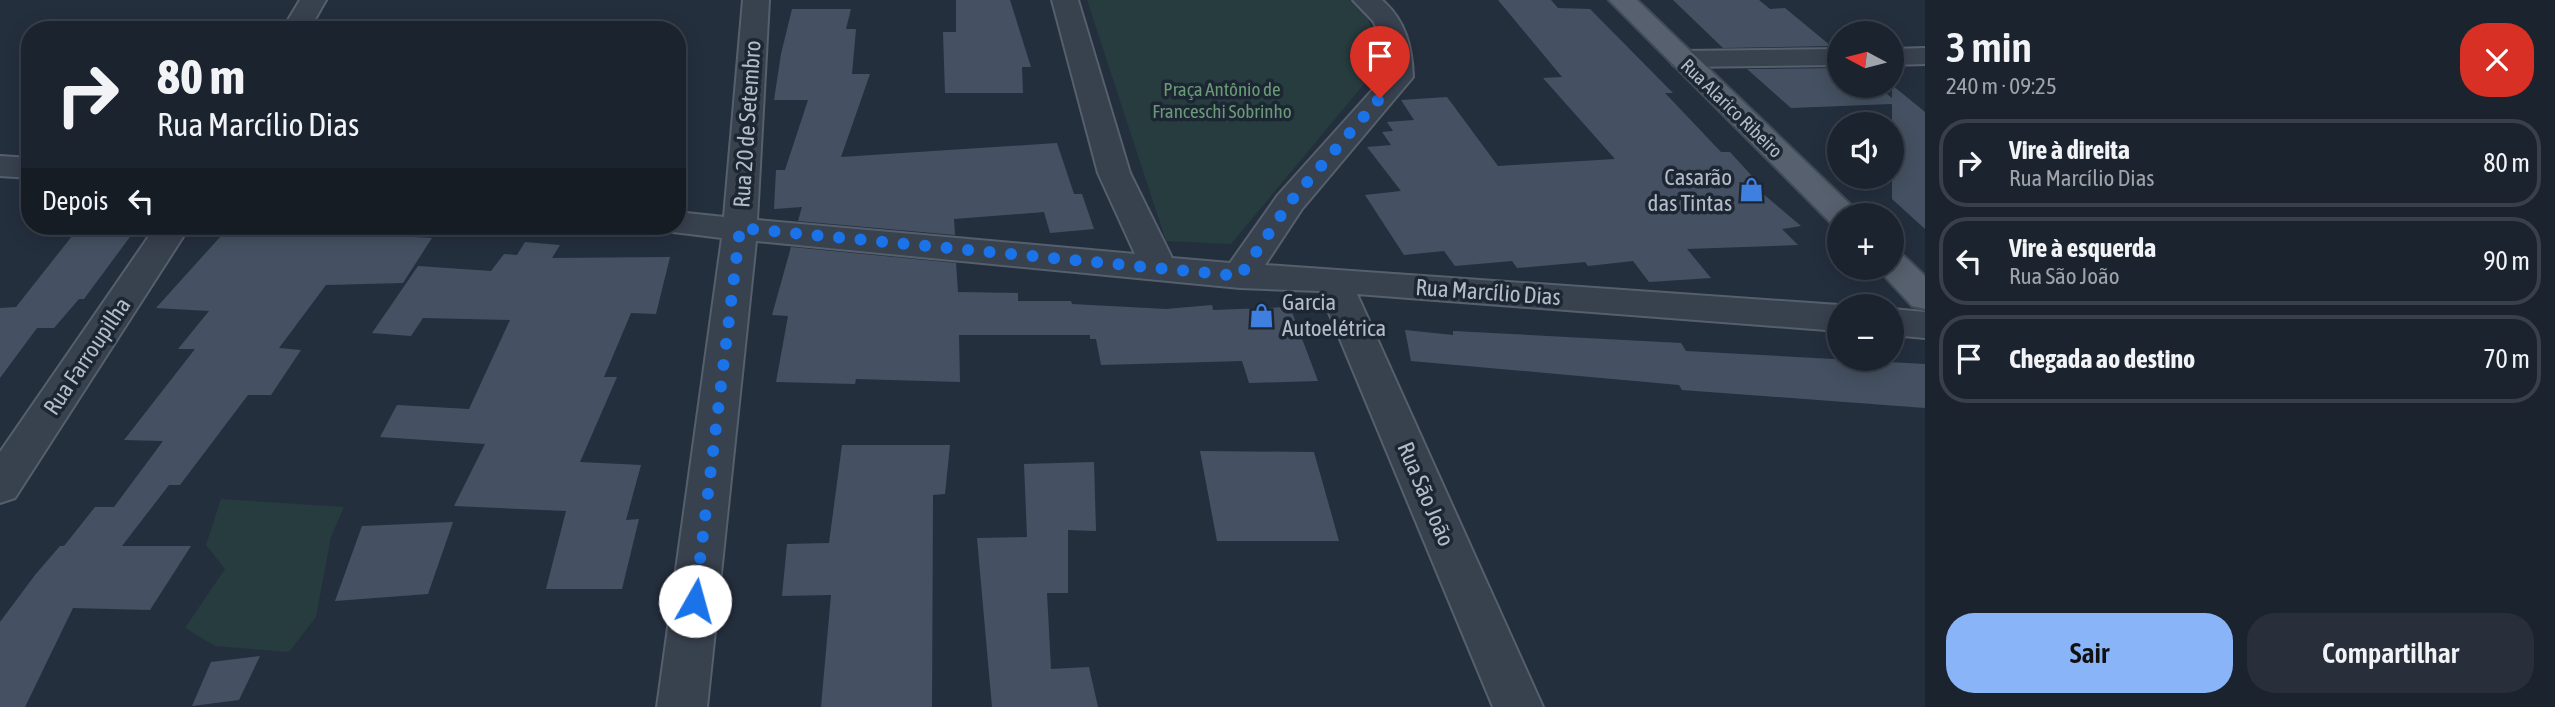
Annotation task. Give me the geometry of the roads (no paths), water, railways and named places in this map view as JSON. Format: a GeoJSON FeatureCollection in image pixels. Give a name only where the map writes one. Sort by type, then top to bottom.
{"type":"FeatureCollection","features":[{"type":"Feature","properties":{"kind":"main road","name":"Rua Alarico Ribeiro"},"geometry":{"type":"LineString","coordinates":[[1622,0],[1830,203]]}},
{"type":"Feature","properties":{"kind":"main road"},"geometry":{"type":"LineString","coordinates":[[1904,276],[1925,297]]}},
{"type":"Feature","properties":{"kind":"street"},"geometry":{"type":"LineString","coordinates":[[300,21],[313,0]]}},
{"type":"Feature","properties":{"kind":"street","name":"Rua 20 de Setembro"},"geometry":{"type":"LineString","coordinates":[[682,707],[740,228],[756,0]]}},
{"type":"Feature","properties":{"kind":"street"},"geometry":{"type":"LineString","coordinates":[[1065,0],[1114,173],[1160,268]]}},
{"type":"Feature","properties":{"kind":"street"},"geometry":{"type":"LineString","coordinates":[[1240,276],[1290,202],[1399,77],[1399,46],[1380,10],[1366,0]]}},
{"type":"Feature","properties":{"kind":"street"},"geometry":{"type":"LineString","coordinates":[[1904,57],[1925,56]]}},
{"type":"Feature","properties":{"kind":"street"},"geometry":{"type":"LineString","coordinates":[[1683,59],[1827,57]]}},
{"type":"Feature","properties":{"kind":"street"},"geometry":{"type":"LineString","coordinates":[[0,166],[21,167]]}},
{"type":"Feature","properties":{"kind":"street","name":"Rua Marcílio Dias"},"geometry":{"type":"LineString","coordinates":[[686,224],[1240,276],[1333,280],[1827,317]]}},
{"type":"Feature","properties":{"kind":"street","name":"Rua Farroupilha"},"geometry":{"type":"LineString","coordinates":[[0,486],[167,235]]}},
{"type":"Feature","properties":{"kind":"street","name":"Rua São João"},"geometry":{"type":"LineString","coordinates":[[1333,280],[1518,707]]}},
{"type":"Feature","properties":{"kind":"street"},"geometry":{"type":"LineString","coordinates":[[1904,323],[1925,325]]}},
{"type":"Feature","properties":{"kind":"place","name":"Casarão das Tintas"},"geometry":{"type":"Point","coordinates":[1752,190]}},
{"type":"Feature","properties":{"kind":"place","name":"Garcia Autoelétrica"},"geometry":{"type":"Point","coordinates":[1262,315]}},
{"type":"Feature","properties":{"kind":"park label","name":"Praça Antônio de Franceschi Sobrinho"},"geometry":{"type":"Point","coordinates":[1222,100]}}]}
